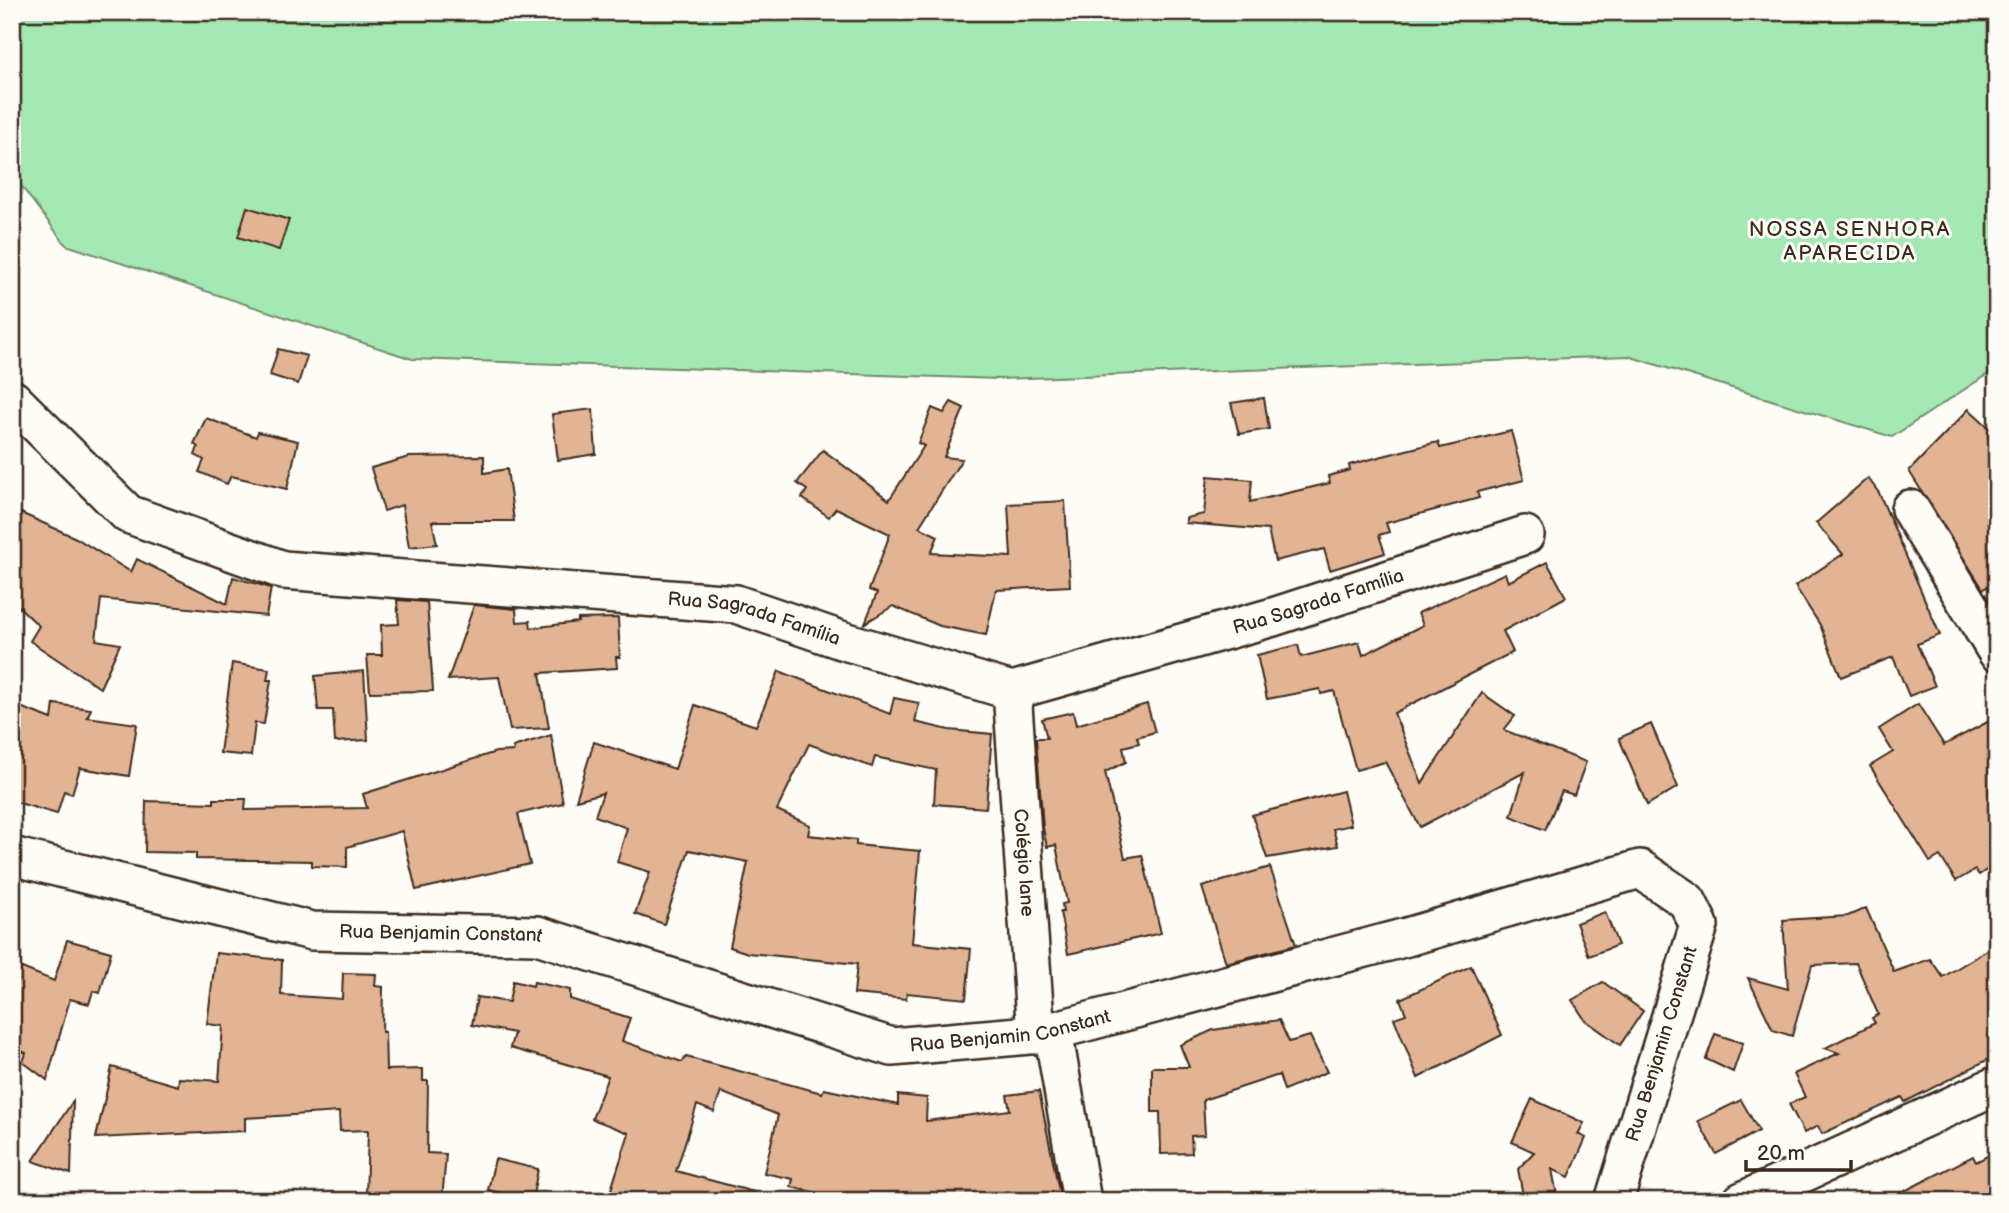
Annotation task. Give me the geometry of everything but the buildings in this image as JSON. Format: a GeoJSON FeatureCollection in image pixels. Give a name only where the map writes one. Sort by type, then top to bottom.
{"type":"FeatureCollection","features":[{"type":"Feature","properties":{"kind":"street","name":"Rua Sagrada Família"},"geometry":{"type":"LineString","coordinates":[[12,399],[128,514],[283,570],[736,604],[841,640],[1012,691],[1273,617],[1525,535]]}},
{"type":"Feature","properties":{"kind":"street"},"geometry":{"type":"LineString","coordinates":[[1910,509],[1997,652]]}},
{"type":"Feature","properties":{"kind":"street","name":"Colégio lane"},"geometry":{"type":"LineString","coordinates":[[1012,691],[1044,1033],[1082,1201]]}},
{"type":"Feature","properties":{"kind":"street","name":"Rua Benjamin Constant"},"geometry":{"type":"LineString","coordinates":[[12,856],[19,860],[312,931],[537,934],[892,1047],[1044,1033],[1407,937],[1640,869],[1687,901],[1699,925],[1614,1201]]}},
{"type":"Feature","properties":{"kind":"street"},"geometry":{"type":"LineString","coordinates":[[1742,1201],[1997,1085]]}},
{"type":"Feature","properties":{"kind":"green space"},"geometry":{"type":"Polygon","coordinates":[[[12,12],[1997,12],[1997,368],[1892,437],[1628,356],[999,379],[412,359],[66,245],[12,174],[12,12]]]}},
{"type":"Feature","properties":{"kind":"district","name":"NOSSA SENHORA APARECIDA"},"geometry":{"type":"Point","coordinates":[1850,241]}}]}
